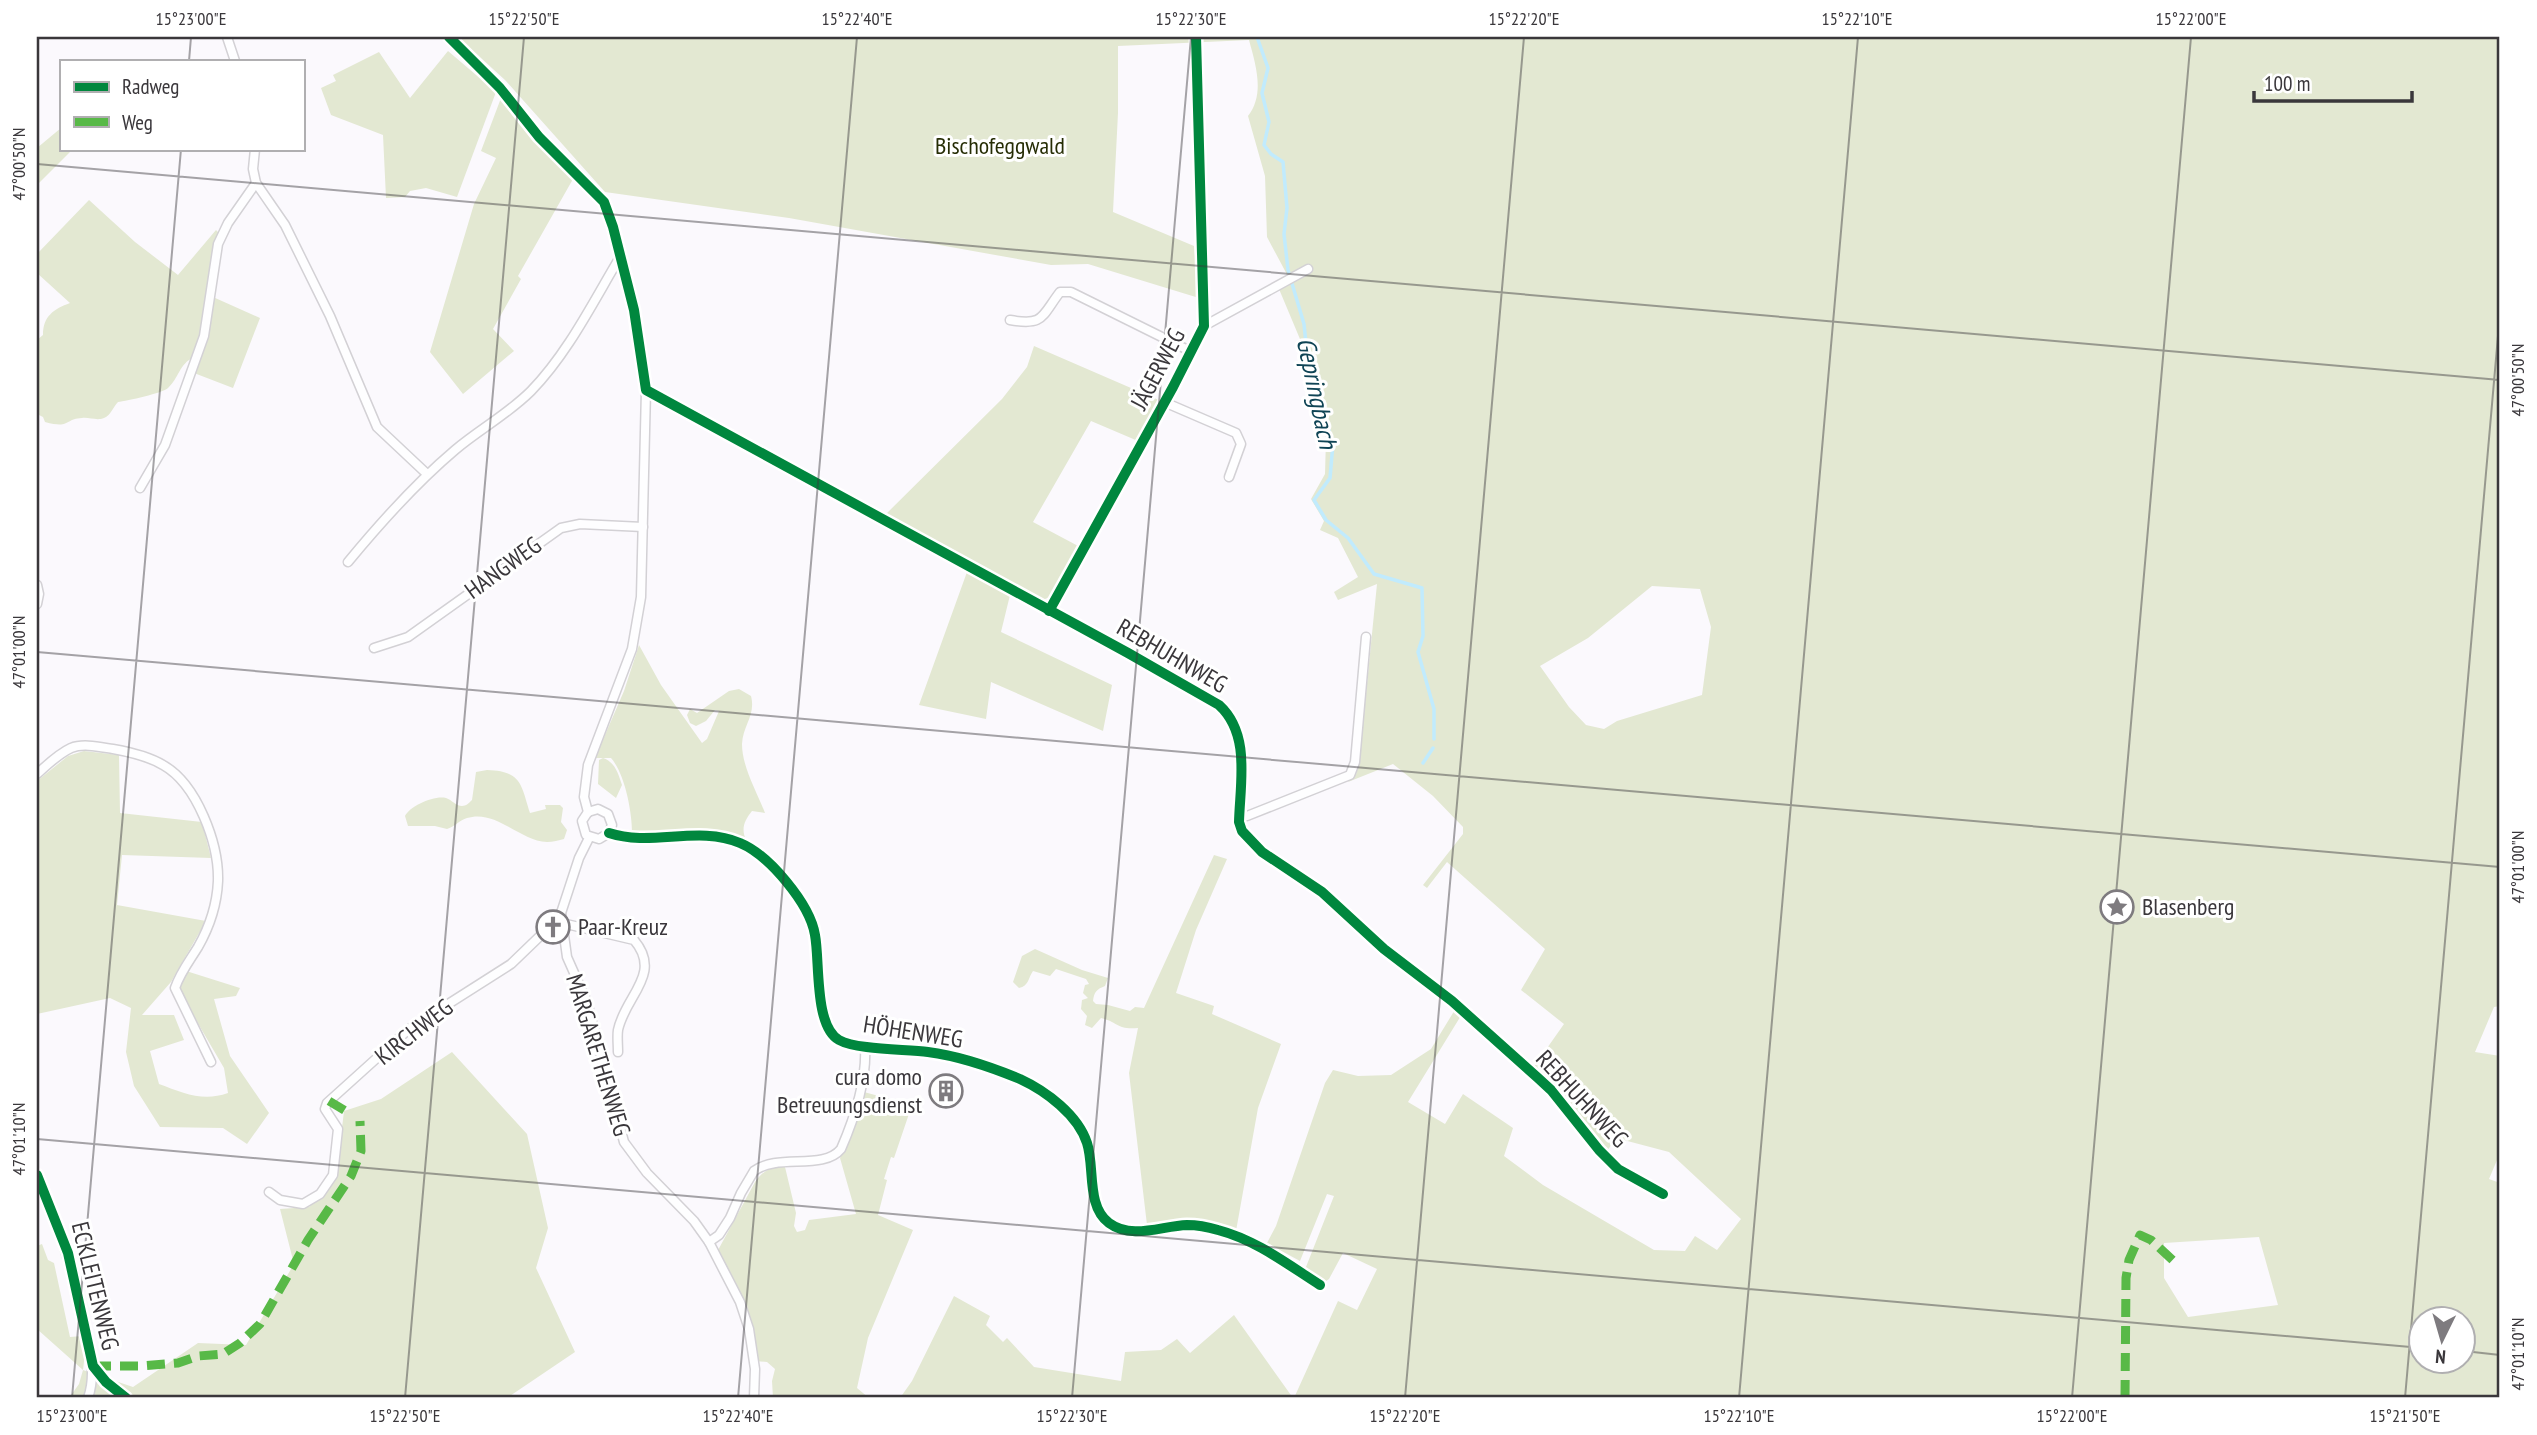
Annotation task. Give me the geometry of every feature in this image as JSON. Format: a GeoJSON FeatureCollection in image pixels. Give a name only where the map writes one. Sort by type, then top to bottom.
{"type":"FeatureCollection","features":[{"type":"Feature","properties":{"kind":"street"},"geometry":{"type":"LineString","coordinates":[[227,37],[235,60]]}},
{"type":"Feature","properties":{"kind":"street"},"geometry":{"type":"LineString","coordinates":[[449,37],[500,88],[540,137],[604,202],[634,310],[646,390],[643,568],[636,632],[627,665],[587,765],[584,797],[588,812]]}},
{"type":"Feature","properties":{"kind":"street","name":"JÄGERWEG"},"geometry":{"type":"LineString","coordinates":[[1049,611],[1204,326],[1196,37]]}},
{"type":"Feature","properties":{"kind":"street"},"geometry":{"type":"LineString","coordinates":[[255,150],[253,169],[256,183],[285,225],[323,303],[377,427],[427,474]]}},
{"type":"Feature","properties":{"kind":"street"},"geometry":{"type":"LineString","coordinates":[[140,488],[165,445],[204,335],[218,244],[228,223],[256,183]]}},
{"type":"Feature","properties":{"kind":"street"},"geometry":{"type":"LineString","coordinates":[[348,562],[427,474],[458,447],[500,418],[551,369],[620,257]]}},
{"type":"Feature","properties":{"kind":"street","name":"JÄGERWEG"},"geometry":{"type":"LineString","coordinates":[[1204,326],[1308,269]]}},
{"type":"Feature","properties":{"kind":"street","name":"JÄGERWEG"},"geometry":{"type":"LineString","coordinates":[[1010,320],[1029,323],[1038,321],[1060,292],[1071,292],[1192,352]]}},
{"type":"Feature","properties":{"kind":"street","name":"REBHUHNWEG"},"geometry":{"type":"LineString","coordinates":[[646,390],[1219,705],[1234,724],[1240,740],[1239,816],[1242,831],[1262,852],[1322,892],[1384,949],[1452,1001],[1551,1090],[1599,1150],[1618,1169],[1663,1194]]}},
{"type":"Feature","properties":{"kind":"street","name":"JÄGERWEG"},"geometry":{"type":"LineString","coordinates":[[1164,402],[1236,433],[1241,444],[1229,477]]}},
{"type":"Feature","properties":{"kind":"street","name":"HANGWEG"},"geometry":{"type":"LineString","coordinates":[[374,648],[408,637],[561,528],[580,524],[643,527]]}},
{"type":"Feature","properties":{"kind":"street"},"geometry":{"type":"LineString","coordinates":[[37,585],[37,604]]}},
{"type":"Feature","properties":{"kind":"street"},"geometry":{"type":"LineString","coordinates":[[1239,816],[1248,816],[1350,775],[1355,762],[1366,637]]}},
{"type":"Feature","properties":{"kind":"street"},"geometry":{"type":"LineString","coordinates":[[37,774],[72,748],[100,747],[135,754],[164,765],[184,783],[191,794],[213,842],[218,882],[214,910],[207,930],[175,988],[211,1062]]}},
{"type":"Feature","properties":{"kind":"street"},"geometry":{"type":"LineString","coordinates":[[586,835],[582,821],[588,812],[598,809],[608,814],[612,825],[609,833]]}},
{"type":"Feature","properties":{"kind":"street","name":"HÖHENWEG"},"geometry":{"type":"LineString","coordinates":[[586,835],[599,839],[609,833],[639,839],[723,838],[752,849],[795,893],[811,919],[815,933],[822,1006],[830,1031],[840,1041],[944,1055],[1022,1080],[1050,1097],[1069,1115],[1083,1135],[1089,1150],[1098,1208],[1109,1223],[1131,1231],[1188,1225],[1217,1230],[1263,1249],[1320,1285]]}},
{"type":"Feature","properties":{"kind":"street","name":"KIRCHWEG"},"geometry":{"type":"LineString","coordinates":[[269,1192],[280,1200],[303,1204],[320,1194],[333,1175],[338,1134],[336,1123],[325,1109],[327,1103],[410,1030],[511,964],[561,913],[586,835]]}},
{"type":"Feature","properties":{"kind":"street","name":"MARGARETHENWEG"},"geometry":{"type":"LineString","coordinates":[[561,913],[568,957],[587,1002],[624,1142],[647,1173],[694,1220],[709,1242],[740,1302],[749,1329],[755,1369],[754,1398]]}},
{"type":"Feature","properties":{"kind":"street","name":"MARGARETHENWEG"},"geometry":{"type":"LineString","coordinates":[[562,923],[634,940],[646,960],[645,972],[618,1030],[618,1052]]}},
{"type":"Feature","properties":{"kind":"street"},"geometry":{"type":"LineString","coordinates":[[709,1242],[719,1235],[754,1171],[763,1164],[823,1159],[837,1154],[841,1149],[859,1090],[865,1046]]}},
{"type":"Feature","properties":{"kind":"street","name":"ECKLEITENWEG"},"geometry":{"type":"LineString","coordinates":[[37,1175],[68,1253],[93,1366],[93,1384],[88,1398]]}},
{"type":"Feature","properties":{"kind":"street","name":"ECKLEITENWEG"},"geometry":{"type":"LineString","coordinates":[[93,1366],[106,1382],[126,1398]]}},
{"type":"Feature","properties":{"kind":"green space","name":"Bischofeggwald"},"geometry":{"type":"Polygon","coordinates":[[[458,37],[2500,37],[2500,1006],[2494,1007],[2475,1052],[2500,1056],[2500,1153],[2489,1179],[2500,1183],[2500,1398],[1294,1398],[1338,1301],[1357,1310],[1377,1269],[1343,1253],[1329,1279],[1322,1284],[1304,1272],[1334,1196],[1327,1194],[1300,1261],[1267,1243],[1276,1226],[1325,1083],[1333,1070],[1358,1076],[1391,1075],[1431,1049],[1456,1008],[1462,1014],[1408,1102],[1445,1124],[1463,1094],[1513,1128],[1504,1156],[1543,1185],[1654,1250],[1685,1251],[1695,1236],[1717,1250],[1741,1219],[1669,1152],[1616,1138],[1605,1154],[1533,1068],[1564,1024],[1521,990],[1545,949],[1447,862],[1427,888],[1423,885],[1463,834],[1463,827],[1433,796],[1393,764],[1348,782],[1356,774],[1359,763],[1377,584],[1338,600],[1334,592],[1358,577],[1338,538],[1320,530],[1324,521],[1311,499],[1325,474],[1326,438],[1313,399],[1318,382],[1279,289],[1291,282],[1267,237],[1265,176],[1248,116],[1258,89],[1249,40],[1118,46],[1113,212],[1194,246],[1199,298],[1088,264],[1051,265],[789,218],[605,192],[505,80],[458,37]],[[1652,586],[1588,638],[1540,666],[1569,707],[1586,725],[1604,729],[1617,721],[1702,695],[1711,627],[1700,589],[1652,586]],[[2259,1237],[2164,1243],[2164,1278],[2188,1317],[2278,1305],[2259,1237]]]}},
{"type":"Feature","properties":{"kind":"green space"},"geometry":{"type":"Polygon","coordinates":[[[448,51],[496,92],[457,197],[426,188],[410,191],[405,197],[386,198],[383,135],[331,115],[321,88],[336,81],[333,75],[379,52],[410,98],[448,51]]]}},
{"type":"Feature","properties":{"kind":"green space"},"geometry":{"type":"Polygon","coordinates":[[[501,98],[535,141],[573,179],[518,276],[521,279],[493,329],[514,351],[463,394],[430,352],[474,204],[496,158],[481,151],[501,98]]]}},
{"type":"Feature","properties":{"kind":"green space"},"geometry":{"type":"Polygon","coordinates":[[[60,129],[60,150],[72,150],[37,185],[37,148],[60,129]]]}},
{"type":"Feature","properties":{"kind":"green space"},"geometry":{"type":"Polygon","coordinates":[[[89,200],[135,242],[178,275],[216,230],[219,233],[210,265],[205,321],[194,357],[185,363],[168,388],[118,402],[104,418],[82,418],[53,424],[45,422],[43,417],[37,414],[37,340],[43,335],[50,314],[70,303],[37,273],[37,254],[89,200]]]}},
{"type":"Feature","properties":{"kind":"green space"},"geometry":{"type":"Polygon","coordinates":[[[213,297],[260,318],[233,388],[194,373],[209,329],[213,297]]]}},
{"type":"Feature","properties":{"kind":"green space"},"geometry":{"type":"Polygon","coordinates":[[[1034,346],[1161,401],[1138,441],[1091,421],[1033,522],[1080,547],[1057,589],[1044,600],[1037,600],[884,516],[1002,399],[1027,367],[1034,346]]]}},
{"type":"Feature","properties":{"kind":"green space"},"geometry":{"type":"Polygon","coordinates":[[[967,572],[1010,595],[1001,632],[1112,685],[1103,731],[991,682],[986,719],[919,705],[967,572]]]}},
{"type":"Feature","properties":{"kind":"green space"},"geometry":{"type":"Polygon","coordinates":[[[639,645],[661,685],[702,743],[707,739],[719,711],[715,710],[706,721],[696,726],[690,723],[687,715],[690,709],[697,713],[729,691],[739,689],[751,696],[752,709],[743,737],[743,753],[765,813],[752,811],[749,815],[744,829],[746,840],[705,831],[632,833],[629,804],[616,765],[611,758],[595,758],[624,691],[639,645]]]}},
{"type":"Feature","properties":{"kind":"green space"},"geometry":{"type":"Polygon","coordinates":[[[84,751],[119,755],[120,813],[202,822],[211,858],[122,855],[117,905],[206,921],[171,982],[142,1015],[174,1015],[184,1040],[150,1051],[159,1084],[193,1095],[219,1096],[228,1093],[224,1068],[179,991],[183,970],[240,988],[236,996],[214,999],[230,1056],[269,1113],[247,1144],[223,1128],[160,1127],[134,1086],[126,1052],[131,1008],[110,998],[37,1014],[37,781],[68,756],[84,751]]]}},
{"type":"Feature","properties":{"kind":"green space"},"geometry":{"type":"Polygon","coordinates":[[[603,758],[613,765],[622,785],[616,798],[598,784],[599,760],[603,758]]]}},
{"type":"Feature","properties":{"kind":"green space"},"geometry":{"type":"Polygon","coordinates":[[[487,770],[507,773],[518,781],[530,813],[546,809],[545,805],[560,805],[563,808],[561,822],[567,830],[564,839],[549,842],[537,840],[498,821],[478,816],[464,819],[447,829],[408,826],[405,816],[408,812],[429,800],[446,798],[460,806],[467,804],[472,800],[476,772],[487,770]]]}},
{"type":"Feature","properties":{"kind":"green space"},"geometry":{"type":"Polygon","coordinates":[[[1214,855],[1227,859],[1196,930],[1176,993],[1214,1006],[1212,1014],[1281,1044],[1258,1108],[1236,1231],[1203,1222],[1181,1221],[1147,1225],[1129,1073],[1138,1028],[1122,1027],[1101,1018],[1092,1028],[1085,1025],[1087,1016],[1081,1009],[1082,1000],[1088,998],[1083,993],[1085,985],[1089,984],[1086,979],[1056,969],[1050,976],[1033,971],[1027,984],[1019,988],[1013,982],[1022,956],[1035,949],[1082,970],[1108,978],[1105,986],[1095,993],[1093,1001],[1096,1004],[1130,1011],[1135,1007],[1144,1008],[1214,855]]]}},
{"type":"Feature","properties":{"kind":"green space"},"geometry":{"type":"Polygon","coordinates":[[[452,1052],[527,1134],[548,1228],[536,1268],[575,1352],[507,1398],[69,1398],[79,1384],[83,1370],[133,1387],[198,1343],[246,1345],[294,1264],[280,1209],[309,1207],[336,1179],[344,1111],[381,1099],[452,1052]]]}},
{"type":"Feature","properties":{"kind":"green space"},"geometry":{"type":"Polygon","coordinates":[[[864,1092],[912,1105],[884,1179],[887,1180],[878,1215],[913,1230],[868,1338],[857,1388],[869,1398],[773,1398],[772,1381],[775,1369],[767,1362],[754,1361],[749,1329],[717,1252],[755,1182],[771,1169],[785,1167],[796,1213],[794,1226],[797,1232],[805,1230],[809,1220],[856,1214],[840,1158],[849,1142],[864,1092]]]}},
{"type":"Feature","properties":{"kind":"green space"},"geometry":{"type":"Polygon","coordinates":[[[42,1244],[48,1260],[54,1263],[70,1337],[82,1336],[85,1353],[83,1370],[37,1329],[37,1246],[42,1244]]]}},
{"type":"Feature","properties":{"kind":"green space"},"geometry":{"type":"Polygon","coordinates":[[[954,1296],[990,1316],[986,1325],[1003,1342],[1007,1338],[1034,1367],[1121,1381],[1125,1352],[1161,1350],[1177,1339],[1190,1353],[1234,1315],[1293,1398],[900,1398],[912,1381],[954,1296]]]}},
{"type":"Feature","properties":{"kind":"waterway","name":"Gepringbach"},"geometry":{"type":"LineString","coordinates":[[1257,37],[1268,68],[1262,93],[1269,122],[1264,145],[1283,162],[1287,208],[1284,234],[1288,270],[1304,324],[1307,353],[1317,378],[1319,400],[1333,443],[1330,478],[1314,500],[1326,520],[1348,538],[1374,574],[1422,588],[1423,636],[1418,652],[1434,709],[1434,739]]}},
{"type":"Feature","properties":{"kind":"waterway","name":"Gepringbach"},"geometry":{"type":"LineString","coordinates":[[1423,763],[1433,748]]}},
{"type":"Feature","properties":{"kind":"marked path"},"geometry":{"type":"LineString","coordinates":[[329,1101],[349,1113]]}},
{"type":"Feature","properties":{"kind":"marked path"},"geometry":{"type":"LineString","coordinates":[[93,1366],[178,1363],[198,1356],[223,1354],[240,1343],[260,1324],[308,1240],[351,1176],[361,1151],[360,1121]]}},
{"type":"Feature","properties":{"kind":"marked path"},"geometry":{"type":"LineString","coordinates":[[2125,1398],[2126,1278],[2129,1260],[2140,1235],[2151,1240],[2178,1265]]}},
{"type":"Feature","properties":{"kind":"cycle path"},"geometry":{"type":"LineString","coordinates":[[449,37],[500,88],[539,137],[604,202],[634,310],[646,390],[1219,705],[1229,717],[1240,744],[1242,775],[1239,822],[1242,831],[1262,852],[1322,892],[1384,949],[1452,1001],[1538,1078],[1618,1169],[1663,1194]]}},
{"type":"Feature","properties":{"kind":"cycle path"},"geometry":{"type":"LineString","coordinates":[[1049,611],[1204,326],[1196,37]]}},
{"type":"Feature","properties":{"kind":"cycle path"},"geometry":{"type":"LineString","coordinates":[[609,833],[641,838],[708,836],[724,838],[751,849],[775,869],[797,895],[812,923],[825,1021],[831,1033],[839,1040],[869,1047],[951,1056],[998,1070],[1030,1084],[1060,1105],[1083,1133],[1089,1153],[1094,1197],[1102,1216],[1109,1223],[1127,1231],[1187,1225],[1232,1234],[1258,1246],[1320,1285]]}},
{"type":"Feature","properties":{"kind":"cycle path"},"geometry":{"type":"LineString","coordinates":[[37,1175],[68,1253],[93,1366],[106,1382],[126,1398]]}},
{"type":"Feature","properties":{"kind":"place","name":"Blasenberg"},"geometry":{"type":"Point","coordinates":[2117,907]}},
{"type":"Feature","properties":{"kind":"place","name":"Paar-Kreuz"},"geometry":{"type":"Point","coordinates":[553,927]}},
{"type":"Feature","properties":{"kind":"place","name":"cura domo Betreuungsdienst"},"geometry":{"type":"Point","coordinates":[946,1091]}}]}
